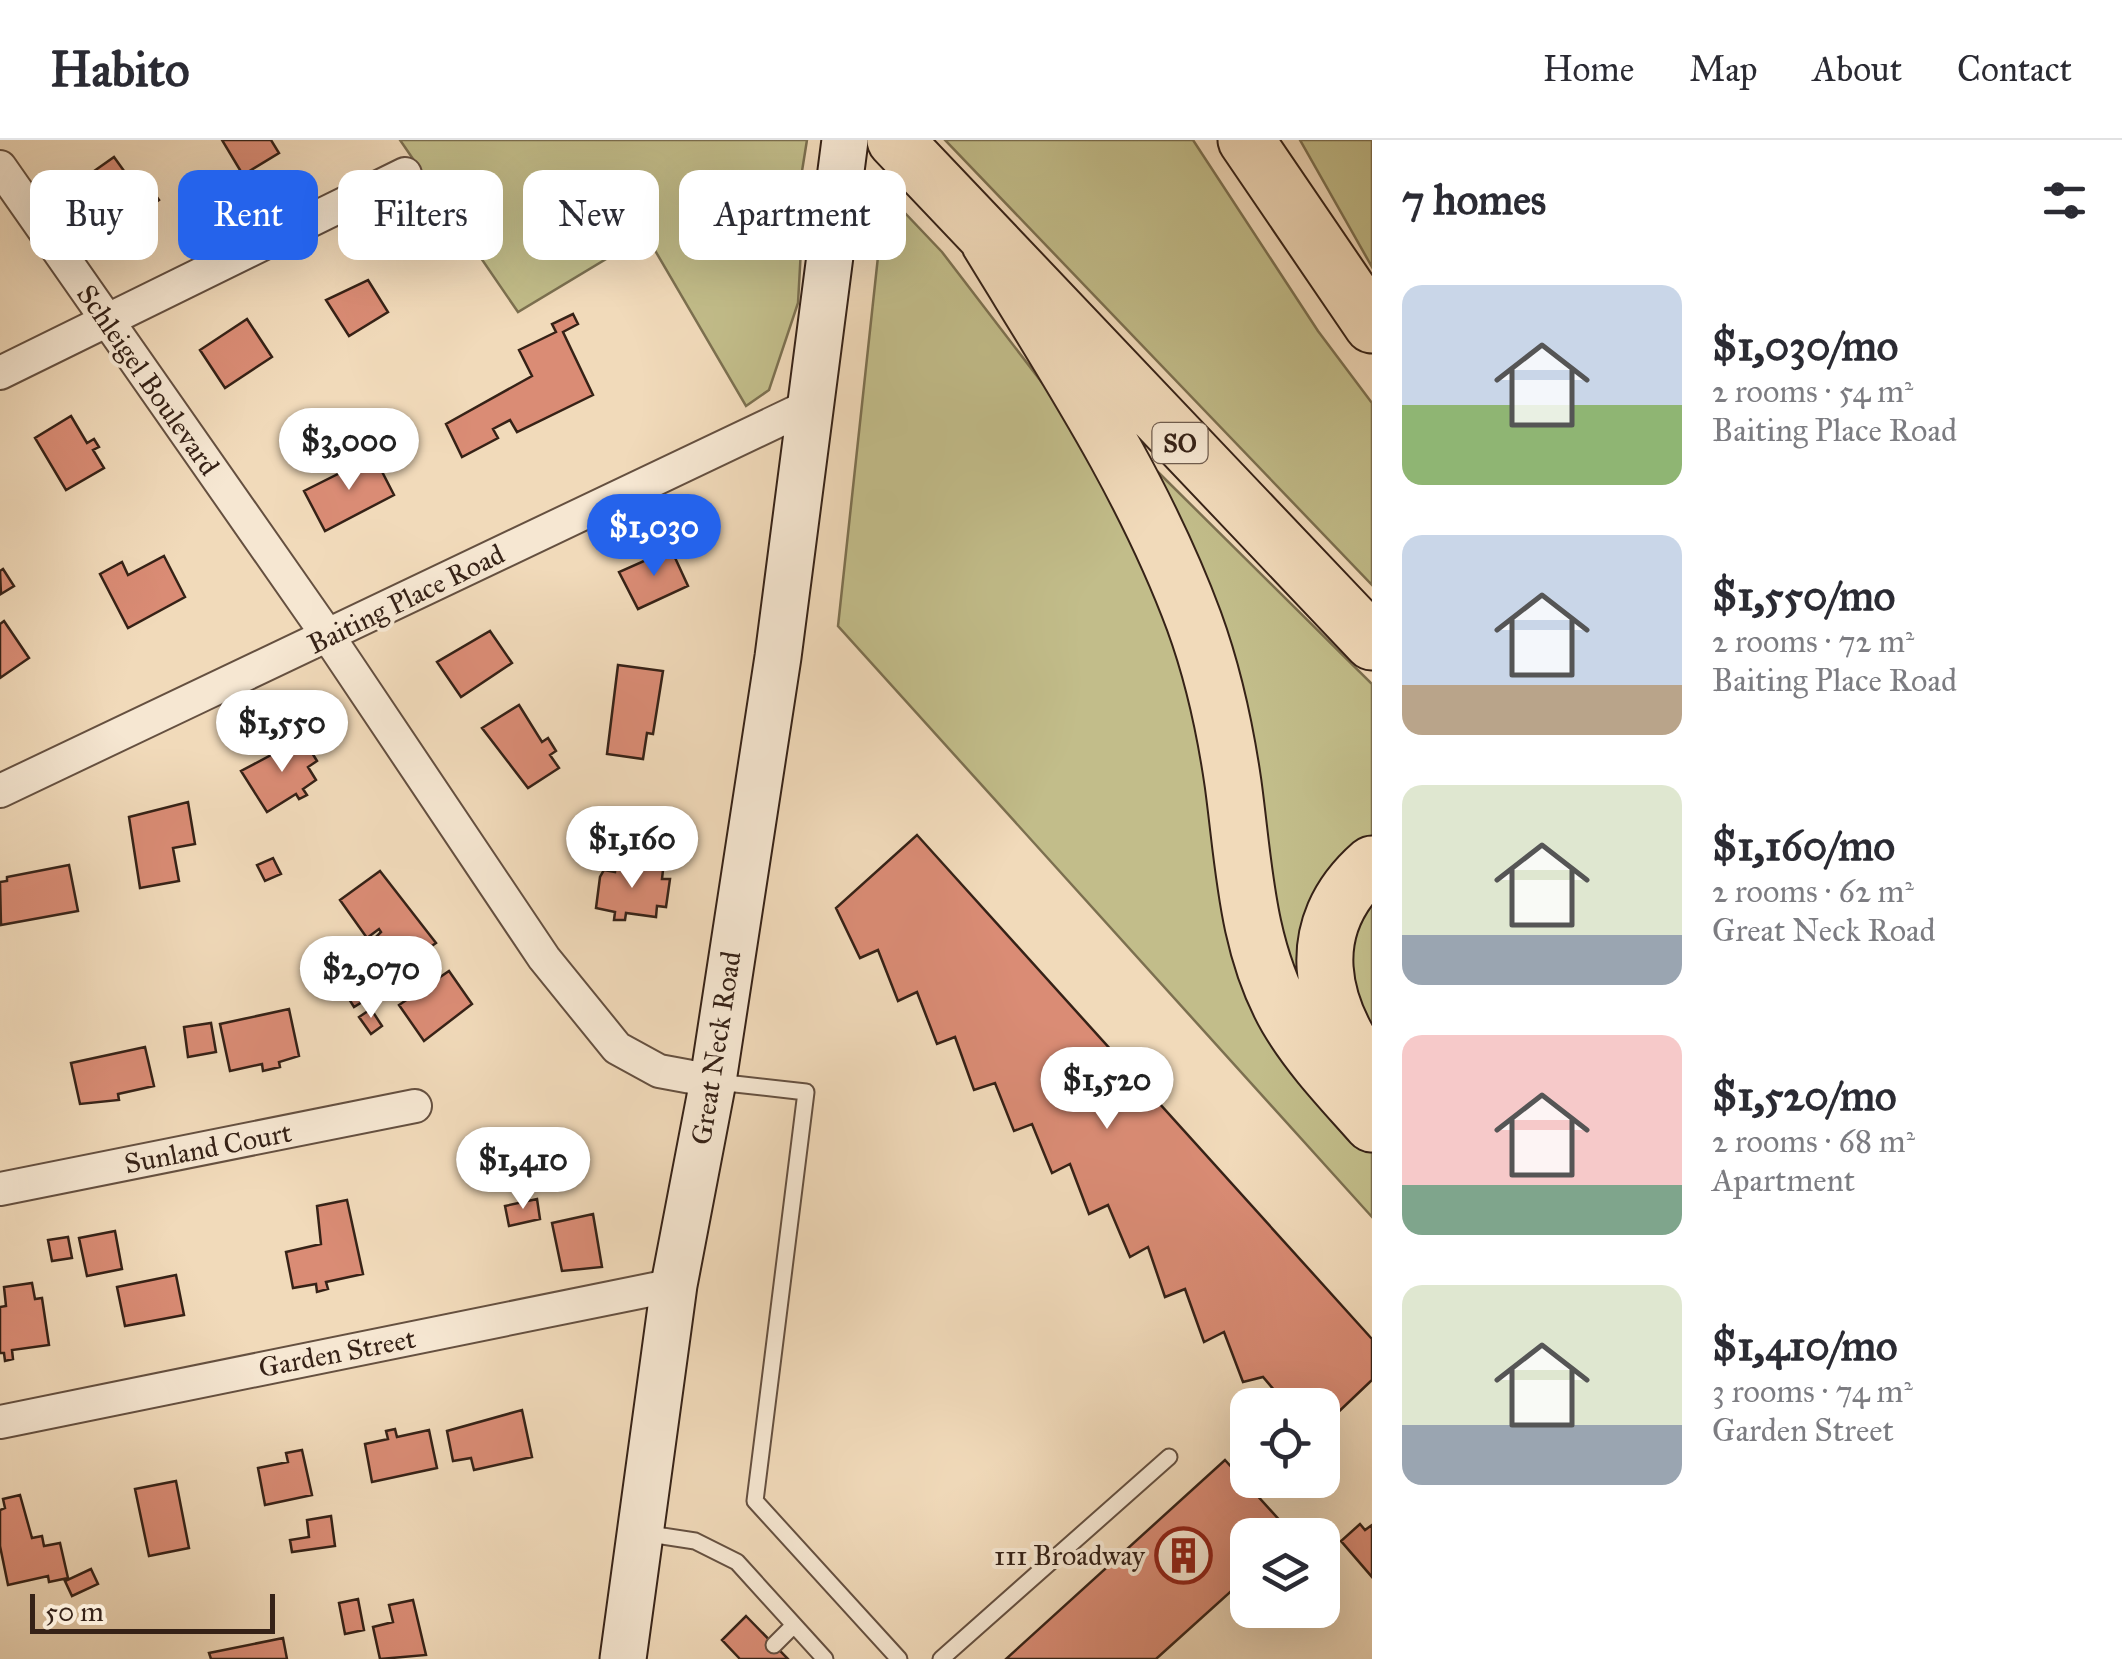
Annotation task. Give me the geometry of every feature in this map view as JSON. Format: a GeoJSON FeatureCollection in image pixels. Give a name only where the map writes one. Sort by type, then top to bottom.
{"type":"FeatureCollection","features":[{"type":"Feature","properties":{"kind":"highway","name":"SO"},"geometry":{"type":"LineString","coordinates":[[895,140],[1372,642]]}},
{"type":"Feature","properties":{"kind":"highway"},"geometry":{"type":"LineString","coordinates":[[1246,140],[1372,325]]}},
{"type":"Feature","properties":{"kind":"highway"},"geometry":{"type":"LineString","coordinates":[[990,242],[1107,437],[1170,559],[1195,624],[1223,726],[1253,927],[1266,972],[1314,1059],[1372,1124]]}},
{"type":"Feature","properties":{"kind":"highway"},"geometry":{"type":"LineString","coordinates":[[1372,864],[1351,884],[1335,914],[1325,943],[1324,974],[1333,1015],[1372,1075]]}},
{"type":"Feature","properties":{"kind":"main road","name":"Great Neck Road"},"geometry":{"type":"LineString","coordinates":[[623,1659],[674,1285],[713,1081],[778,656],[845,140]]}},
{"type":"Feature","properties":{"kind":"street","name":"Schleigel Boulevard"},"geometry":{"type":"LineString","coordinates":[[0,166],[328,636],[544,958],[617,1048],[659,1072],[713,1081]]}},
{"type":"Feature","properties":{"kind":"street"},"geometry":{"type":"LineString","coordinates":[[0,373],[338,207]]}},
{"type":"Feature","properties":{"kind":"street","name":"Baiting Place Road"},"geometry":{"type":"LineString","coordinates":[[0,791],[811,406]]}},
{"type":"Feature","properties":{"kind":"street","name":"Sunland Court"},"geometry":{"type":"LineString","coordinates":[[0,1189],[415,1106]]}},
{"type":"Feature","properties":{"kind":"street","name":"Garden Street"},"geometry":{"type":"LineString","coordinates":[[0,1422],[674,1285]]}},
{"type":"Feature","properties":{"kind":"lane"},"geometry":{"type":"LineString","coordinates":[[713,1081],[806,1092],[756,1501],[899,1659]]}},
{"type":"Feature","properties":{"kind":"lane"},"geometry":{"type":"LineString","coordinates":[[941,1659],[1169,1457]]}},
{"type":"Feature","properties":{"kind":"lane"},"geometry":{"type":"LineString","coordinates":[[641,1533],[695,1541],[737,1562],[825,1659]]}},
{"type":"Feature","properties":{"kind":"lane"},"geometry":{"type":"LineString","coordinates":[[774,1645],[794,1625]]}},
{"type":"Feature","properties":{"kind":"shaded area"},"geometry":{"type":"Polygon","coordinates":[[[400,140],[807,140],[802,170],[679,170],[679,260],[800,260],[798,303],[769,390],[746,406],[659,257],[659,170],[523,170],[523,260],[604,260],[518,312],[482,260],[503,260],[503,170],[421,170],[400,140]]]}},
{"type":"Feature","properties":{"kind":"shaded area"},"geometry":{"type":"Polygon","coordinates":[[[945,140],[1193,140],[1318,331],[1372,403],[1372,585],[945,140]]]}},
{"type":"Feature","properties":{"kind":"shaded area"},"geometry":{"type":"Polygon","coordinates":[[[1300,140],[1372,140],[1372,267],[1300,140]]]}},
{"type":"Feature","properties":{"kind":"shaded area"},"geometry":{"type":"Polygon","coordinates":[[[906,214],[942,252],[1122,487],[1184,630],[1238,930],[1372,1150],[1372,1217],[838,626],[878,260],[906,260],[906,214]]]}},
{"type":"Feature","properties":{"kind":"shaded area"},"geometry":{"type":"Polygon","coordinates":[[[1158,472],[1372,684],[1372,843],[1298,1004],[1149,481],[1158,472]]]}},
{"type":"Feature","properties":{"kind":"shaded area"},"geometry":{"type":"Polygon","coordinates":[[[1372,887],[1372,1052],[1342,953],[1372,887]]]}},
{"type":"Feature","properties":{"kind":"building"},"geometry":{"type":"Polygon","coordinates":[[[222,140],[271,140],[279,153],[251,170],[240,170],[222,140]]]}},
{"type":"Feature","properties":{"kind":"building"},"geometry":{"type":"Polygon","coordinates":[[[114,157],[123,170],[96,170],[114,157]]]}},
{"type":"Feature","properties":{"kind":"building"},"geometry":{"type":"Polygon","coordinates":[[[368,280],[388,312],[349,336],[326,300],[368,280]]]}},
{"type":"Feature","properties":{"kind":"building"},"geometry":{"type":"Polygon","coordinates":[[[573,314],[578,324],[563,332],[593,395],[517,432],[510,420],[493,429],[498,438],[462,457],[446,424],[532,376],[519,350],[556,332],[552,324],[573,314]]]}},
{"type":"Feature","properties":{"kind":"building"},"geometry":{"type":"Polygon","coordinates":[[[247,319],[272,357],[225,388],[200,350],[247,319]]]}},
{"type":"Feature","properties":{"kind":"building"},"geometry":{"type":"Polygon","coordinates":[[[71,416],[87,443],[94,439],[99,447],[93,450],[104,468],[66,490],[35,438],[71,416]]]}},
{"type":"Feature","properties":{"kind":"building"},"geometry":{"type":"Polygon","coordinates":[[[374,456],[394,495],[325,531],[304,491],[374,456]]]}},
{"type":"Feature","properties":{"kind":"building"},"geometry":{"type":"Polygon","coordinates":[[[671,549],[688,586],[638,609],[619,572],[671,549]]]}},
{"type":"Feature","properties":{"kind":"building"},"geometry":{"type":"Polygon","coordinates":[[[164,556],[185,597],[128,628],[100,574],[122,562],[128,575],[164,556]]]}},
{"type":"Feature","properties":{"kind":"building"},"geometry":{"type":"Polygon","coordinates":[[[3,569],[14,586],[1,594],[0,571],[3,569]]]}},
{"type":"Feature","properties":{"kind":"building"},"geometry":{"type":"Polygon","coordinates":[[[4,621],[29,658],[0,678],[0,624],[4,621]]]}},
{"type":"Feature","properties":{"kind":"building"},"geometry":{"type":"Polygon","coordinates":[[[490,631],[512,663],[461,697],[437,662],[490,631]]]}},
{"type":"Feature","properties":{"kind":"building"},"geometry":{"type":"Polygon","coordinates":[[[618,665],[663,671],[653,734],[647,733],[643,759],[607,754],[618,665]]]}},
{"type":"Feature","properties":{"kind":"building"},"geometry":{"type":"Polygon","coordinates":[[[519,705],[542,742],[548,738],[556,751],[550,755],[559,768],[528,788],[482,728],[519,705]]]}},
{"type":"Feature","properties":{"kind":"building"},"geometry":{"type":"Polygon","coordinates":[[[303,738],[317,761],[308,767],[316,780],[303,789],[307,795],[299,799],[296,794],[267,812],[241,771],[303,738]]]}},
{"type":"Feature","properties":{"kind":"building"},"geometry":{"type":"Polygon","coordinates":[[[188,802],[195,844],[173,848],[179,881],[140,888],[129,817],[188,802]]]}},
{"type":"Feature","properties":{"kind":"building"},"geometry":{"type":"Polygon","coordinates":[[[917,835],[1372,1339],[1372,1380],[1340,1410],[1340,1388],[1272,1388],[1263,1377],[1243,1382],[1224,1332],[1204,1342],[1185,1289],[1165,1297],[1148,1247],[1130,1257],[1108,1205],[1089,1214],[1070,1164],[1052,1173],[1032,1124],[1014,1131],[995,1083],[974,1090],[955,1037],[937,1044],[917,992],[898,1001],[878,950],[860,958],[836,908],[917,835]]]}},
{"type":"Feature","properties":{"kind":"building"},"geometry":{"type":"Polygon","coordinates":[[[273,858],[281,874],[265,881],[257,865],[273,858]]]}},
{"type":"Feature","properties":{"kind":"building"},"geometry":{"type":"Polygon","coordinates":[[[616,864],[663,870],[662,879],[670,879],[666,907],[657,906],[656,917],[626,913],[625,920],[614,920],[615,912],[596,908],[600,877],[604,870],[615,872],[616,864]]]}},
{"type":"Feature","properties":{"kind":"building"},"geometry":{"type":"Polygon","coordinates":[[[69,865],[78,911],[1,925],[0,882],[7,881],[7,877],[69,865]]]}},
{"type":"Feature","properties":{"kind":"building"},"geometry":{"type":"Polygon","coordinates":[[[380,871],[436,943],[416,957],[412,951],[399,960],[394,953],[381,963],[368,945],[381,932],[379,929],[367,938],[340,900],[380,871]]]}},
{"type":"Feature","properties":{"kind":"building"},"geometry":{"type":"Polygon","coordinates":[[[449,971],[472,1004],[424,1041],[399,1005],[449,971]]]}},
{"type":"Feature","properties":{"kind":"building"},"geometry":{"type":"Polygon","coordinates":[[[360,981],[370,997],[354,1007],[344,991],[360,981]]]}},
{"type":"Feature","properties":{"kind":"building"},"geometry":{"type":"Polygon","coordinates":[[[289,1009],[299,1056],[263,1071],[262,1064],[230,1071],[220,1024],[289,1009]]]}},
{"type":"Feature","properties":{"kind":"building"},"geometry":{"type":"Polygon","coordinates":[[[371,1009],[382,1026],[371,1034],[359,1017],[371,1009]]]}},
{"type":"Feature","properties":{"kind":"building"},"geometry":{"type":"Polygon","coordinates":[[[211,1023],[216,1052],[188,1057],[184,1027],[211,1023]]]}},
{"type":"Feature","properties":{"kind":"building"},"geometry":{"type":"Polygon","coordinates":[[[145,1047],[154,1086],[118,1094],[119,1100],[80,1104],[71,1063],[145,1047]]]}},
{"type":"Feature","properties":{"kind":"building"},"geometry":{"type":"Polygon","coordinates":[[[537,1199],[540,1219],[509,1226],[505,1206],[537,1199]]]}},
{"type":"Feature","properties":{"kind":"building"},"geometry":{"type":"Polygon","coordinates":[[[347,1200],[363,1274],[326,1282],[328,1289],[317,1292],[316,1284],[293,1288],[286,1252],[321,1244],[317,1206],[347,1200]]]}},
{"type":"Feature","properties":{"kind":"building"},"geometry":{"type":"Polygon","coordinates":[[[593,1214],[602,1267],[562,1271],[552,1223],[593,1214]]]}},
{"type":"Feature","properties":{"kind":"building"},"geometry":{"type":"Polygon","coordinates":[[[115,1231],[122,1269],[87,1276],[79,1238],[115,1231]]]}},
{"type":"Feature","properties":{"kind":"building"},"geometry":{"type":"Polygon","coordinates":[[[68,1237],[72,1258],[52,1261],[48,1240],[68,1237]]]}},
{"type":"Feature","properties":{"kind":"building"},"geometry":{"type":"Polygon","coordinates":[[[176,1275],[184,1315],[125,1326],[117,1287],[176,1275]]]}},
{"type":"Feature","properties":{"kind":"building"},"geometry":{"type":"Polygon","coordinates":[[[32,1283],[35,1299],[42,1298],[49,1345],[12,1350],[13,1359],[5,1361],[4,1353],[0,1353],[0,1307],[6,1306],[4,1287],[32,1283]]]}},
{"type":"Feature","properties":{"kind":"building"},"geometry":{"type":"Polygon","coordinates":[[[522,1410],[532,1457],[474,1470],[471,1458],[453,1461],[447,1431],[522,1410]]]}},
{"type":"Feature","properties":{"kind":"building"},"geometry":{"type":"Polygon","coordinates":[[[395,1429],[397,1437],[429,1430],[437,1468],[372,1482],[365,1444],[388,1439],[386,1431],[395,1429]]]}},
{"type":"Feature","properties":{"kind":"building"},"geometry":{"type":"Polygon","coordinates":[[[302,1450],[312,1495],[265,1505],[258,1468],[288,1462],[286,1453],[302,1450]]]}},
{"type":"Feature","properties":{"kind":"building","name":"111 Broadway"},"geometry":{"type":"Polygon","coordinates":[[[1225,1460],[1230,1466],[1230,1498],[1259,1498],[1278,1518],[1230,1518],[1230,1592],[1156,1659],[1006,1659],[1225,1460]]]}},
{"type":"Feature","properties":{"kind":"building"},"geometry":{"type":"Polygon","coordinates":[[[176,1481],[189,1548],[149,1556],[135,1489],[176,1481]]]}},
{"type":"Feature","properties":{"kind":"building"},"geometry":{"type":"Polygon","coordinates":[[[20,1495],[32,1538],[42,1536],[44,1546],[60,1543],[68,1578],[49,1582],[48,1576],[8,1585],[0,1546],[0,1510],[5,1508],[3,1499],[20,1495]]]}},
{"type":"Feature","properties":{"kind":"building"},"geometry":{"type":"Polygon","coordinates":[[[331,1516],[335,1546],[292,1552],[290,1540],[309,1537],[307,1520],[331,1516]]]}},
{"type":"Feature","properties":{"kind":"building"},"geometry":{"type":"Polygon","coordinates":[[[1360,1524],[1365,1530],[1372,1525],[1372,1577],[1341,1541],[1360,1524]]]}},
{"type":"Feature","properties":{"kind":"building"},"geometry":{"type":"Polygon","coordinates":[[[91,1569],[98,1584],[72,1596],[65,1581],[91,1569]]]}},
{"type":"Feature","properties":{"kind":"building"},"geometry":{"type":"Polygon","coordinates":[[[358,1599],[364,1630],[345,1634],[339,1603],[358,1599]]]}},
{"type":"Feature","properties":{"kind":"building"},"geometry":{"type":"Polygon","coordinates":[[[413,1600],[426,1655],[380,1659],[373,1627],[393,1622],[389,1605],[413,1600]]]}},
{"type":"Feature","properties":{"kind":"building"},"geometry":{"type":"Polygon","coordinates":[[[746,1616],[788,1659],[740,1659],[722,1640],[746,1616]]]}},
{"type":"Feature","properties":{"kind":"building"},"geometry":{"type":"Polygon","coordinates":[[[283,1638],[287,1659],[211,1659],[209,1653],[283,1638]]]}},
{"type":"Feature","properties":{"kind":"place","name":"111 Broadway"},"geometry":{"type":"Point","coordinates":[1184,1555]}}]}
